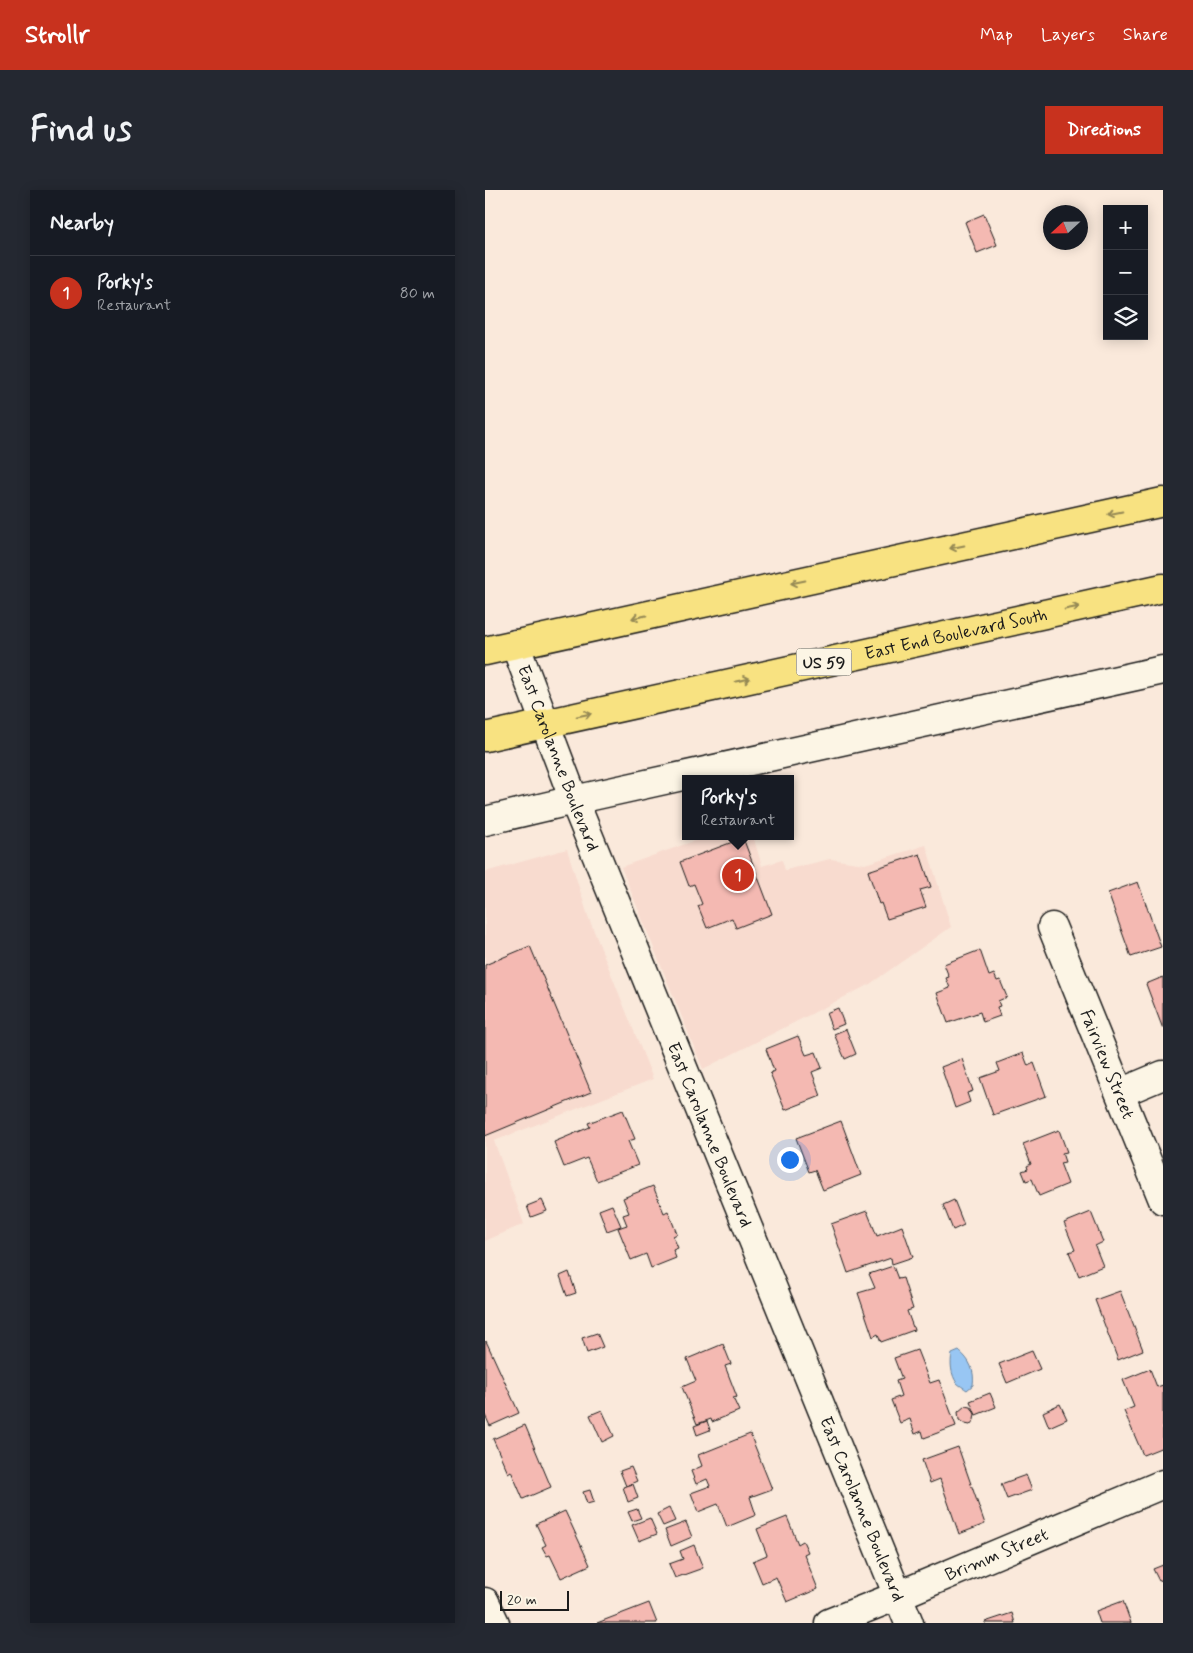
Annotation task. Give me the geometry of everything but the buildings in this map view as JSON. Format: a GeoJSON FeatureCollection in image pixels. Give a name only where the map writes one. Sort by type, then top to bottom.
{"type":"FeatureCollection","features":[{"type":"Feature","properties":{"kind":"highway"},"geometry":{"type":"LineString","coordinates":[[485,651],[1163,502]]}},
{"type":"Feature","properties":{"kind":"highway","name":"East End Boulevard South"},"geometry":{"type":"LineString","coordinates":[[485,737],[1163,588]]}},
{"type":"Feature","properties":{"kind":"street","name":"East Carolanne Boulevard"},"geometry":{"type":"LineString","coordinates":[[515,644],[574,800],[909,1623]]}},
{"type":"Feature","properties":{"kind":"street"},"geometry":{"type":"LineString","coordinates":[[687,775],[1163,670]]}},
{"type":"Feature","properties":{"kind":"street"},"geometry":{"type":"LineString","coordinates":[[485,821],[682,776]]}},
{"type":"Feature","properties":{"kind":"street","name":"Fairview Street"},"geometry":{"type":"LineString","coordinates":[[1052,927],[1163,1200]]}},
{"type":"Feature","properties":{"kind":"street"},"geometry":{"type":"LineString","coordinates":[[1120,1093],[1163,1075]]}},
{"type":"Feature","properties":{"kind":"street","name":"Brimm Street"},"geometry":{"type":"LineString","coordinates":[[829,1623],[1163,1484]]}},
{"type":"Feature","properties":{"kind":"street"},"geometry":{"type":"LineString","coordinates":[[485,1602],[495,1623]]}},
{"type":"Feature","properties":{"kind":"shaded area"},"geometry":{"type":"Polygon","coordinates":[[[697,840],[754,840],[762,866],[782,860],[785,870],[830,859],[865,864],[926,845],[951,927],[870,984],[703,1069],[621,867],[697,840]]]}},
{"type":"Feature","properties":{"kind":"shaded area"},"geometry":{"type":"Polygon","coordinates":[[[567,849],[588,916],[653,1079],[494,1141],[524,1224],[485,1241],[485,872],[567,849]]]}},
{"type":"Feature","properties":{"kind":"water"},"geometry":{"type":"Polygon","coordinates":[[[959,1351],[969,1362],[972,1370],[973,1385],[967,1390],[957,1383],[952,1373],[952,1354],[959,1351]]]}},
{"type":"Feature","properties":{"kind":"place","name":"Porky's"},"geometry":{"type":"Point","coordinates":[738,875]}}]}
